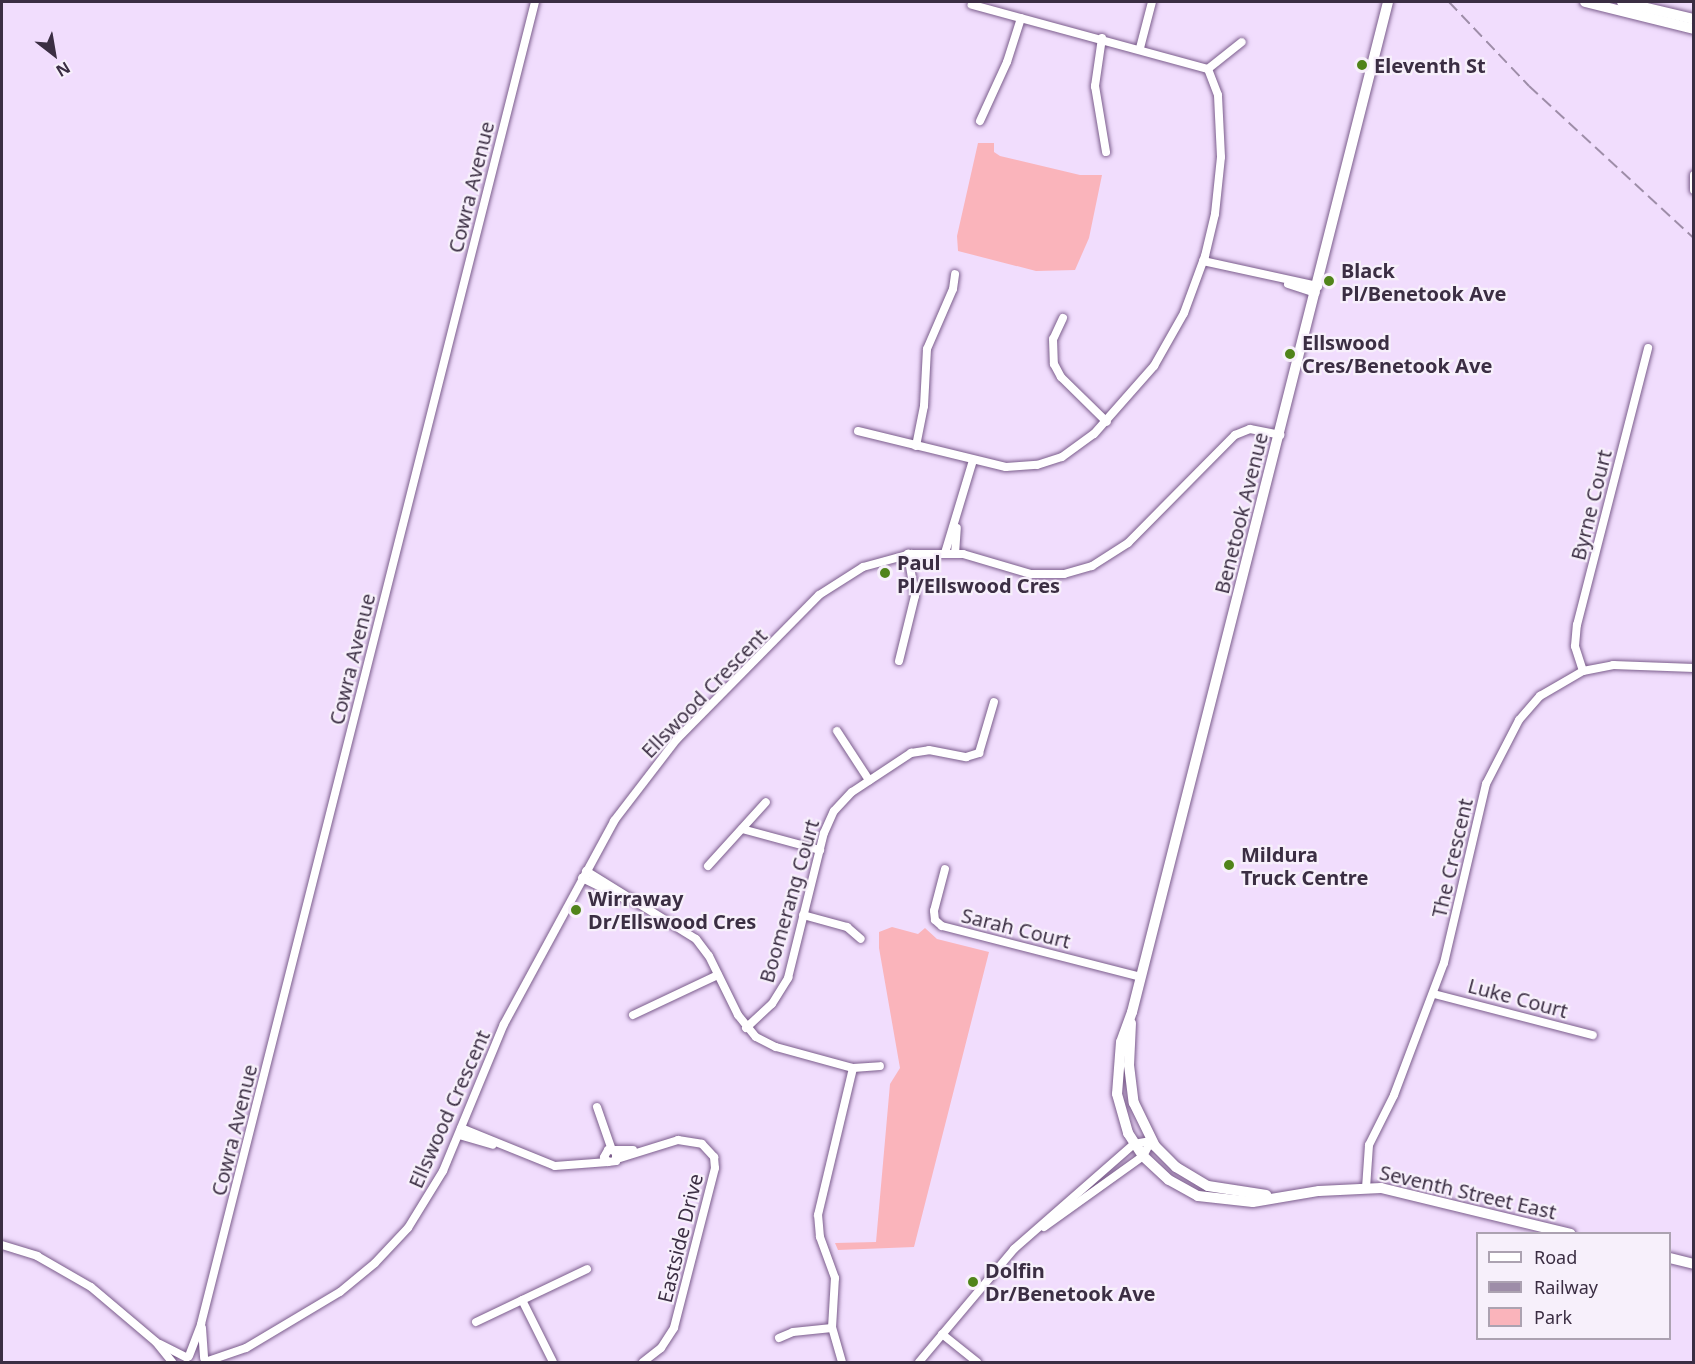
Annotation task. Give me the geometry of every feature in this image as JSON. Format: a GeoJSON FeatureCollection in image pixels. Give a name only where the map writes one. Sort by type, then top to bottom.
{"type":"FeatureCollection","features":[{"type":"Feature","properties":{"kind":"main road","name":"Benetook Avenue"},"geometry":{"type":"LineString","coordinates":[[1134,1144],[1120,1111],[1116,1077],[1121,1042],[1141,977],[1388,2]]}},
{"type":"Feature","properties":{"kind":"main road","name":"Benetook Avenue"},"geometry":{"type":"LineString","coordinates":[[1384,22],[1393,2]]}},
{"type":"Feature","properties":{"kind":"main road"},"geometry":{"type":"LineString","coordinates":[[1585,2],[1694,29]]}},
{"type":"Feature","properties":{"kind":"main road"},"geometry":{"type":"LineString","coordinates":[[1622,2],[1694,19]]}},
{"type":"Feature","properties":{"kind":"main road","name":"Benetook Avenue"},"geometry":{"type":"LineString","coordinates":[[1132,1012],[1130,1083],[1140,1120],[1151,1141]]}},
{"type":"Feature","properties":{"kind":"main road","name":"Seventh Street East"},"geometry":{"type":"LineString","coordinates":[[1151,1141],[1176,1167],[1208,1186],[1245,1194],[1284,1195],[1366,1188],[1418,1195],[1567,1232]]}},
{"type":"Feature","properties":{"kind":"main road","name":"Seventh Street East"},"geometry":{"type":"LineString","coordinates":[[1134,1144],[1174,1183],[1216,1200],[1253,1202],[1284,1195]]}},
{"type":"Feature","properties":{"kind":"main road"},"geometry":{"type":"LineString","coordinates":[[1671,1258],[1694,1264]]}},
{"type":"Feature","properties":{"kind":"street","name":"Cowra Avenue"},"geometry":{"type":"LineString","coordinates":[[201,1324],[535,2]]}},
{"type":"Feature","properties":{"kind":"street"},"geometry":{"type":"LineString","coordinates":[[1140,48],[1152,2]]}},
{"type":"Feature","properties":{"kind":"street"},"geometry":{"type":"LineString","coordinates":[[972,5],[1140,48],[1208,69]]}},
{"type":"Feature","properties":{"kind":"street"},"geometry":{"type":"LineString","coordinates":[[980,121],[1007,62],[1021,18]]}},
{"type":"Feature","properties":{"kind":"street"},"geometry":{"type":"LineString","coordinates":[[1102,39],[1095,87],[1106,152]]}},
{"type":"Feature","properties":{"kind":"street"},"geometry":{"type":"LineString","coordinates":[[1208,69],[1242,42]]}},
{"type":"Feature","properties":{"kind":"street"},"geometry":{"type":"LineString","coordinates":[[858,432],[1006,467],[1037,465],[1071,452],[1107,422],[1166,347],[1184,314],[1203,261],[1215,214],[1221,157],[1218,95],[1208,69]]}},
{"type":"Feature","properties":{"kind":"street"},"geometry":{"type":"LineString","coordinates":[[1694,175],[1694,190]]}},
{"type":"Feature","properties":{"kind":"street"},"geometry":{"type":"LineString","coordinates":[[1203,261],[1317,289]]}},
{"type":"Feature","properties":{"kind":"street"},"geometry":{"type":"LineString","coordinates":[[916,446],[924,406],[927,349],[953,289],[955,274]]}},
{"type":"Feature","properties":{"kind":"street"},"geometry":{"type":"LineString","coordinates":[[1063,318],[1053,339],[1054,364],[1061,377],[1107,422]]}},
{"type":"Feature","properties":{"kind":"street","name":"Byrne Court"},"geometry":{"type":"LineString","coordinates":[[1583,671],[1575,646],[1577,626],[1648,348]]}},
{"type":"Feature","properties":{"kind":"street","name":"Ellswood Crescent"},"geometry":{"type":"LineString","coordinates":[[226,1362],[238,1352],[324,1303],[375,1263],[421,1210],[460,1131],[498,1036],[614,821],[660,759],[819,595],[863,567],[908,554],[955,554],[1031,574],[1064,574],[1092,566],[1124,547],[1235,435],[1250,429],[1280,435]]}},
{"type":"Feature","properties":{"kind":"street"},"geometry":{"type":"LineString","coordinates":[[945,553],[958,518],[973,460]]}},
{"type":"Feature","properties":{"kind":"street"},"geometry":{"type":"LineString","coordinates":[[955,554],[958,518]]}},
{"type":"Feature","properties":{"kind":"street"},"geometry":{"type":"LineString","coordinates":[[899,661],[915,596],[908,554]]}},
{"type":"Feature","properties":{"kind":"street","name":"The Crescent"},"geometry":{"type":"LineString","coordinates":[[1366,1188],[1369,1145],[1394,1095],[1434,994],[1479,809],[1496,759],[1530,706],[1553,686],[1583,671],[1613,665],[1694,668]]}},
{"type":"Feature","properties":{"kind":"street","name":"Boomerang Court"},"geometry":{"type":"LineString","coordinates":[[746,1028],[784,987],[820,850],[834,811],[869,780],[918,751],[975,755],[984,746],[994,702]]}},
{"type":"Feature","properties":{"kind":"street"},"geometry":{"type":"LineString","coordinates":[[837,731],[869,780]]}},
{"type":"Feature","properties":{"kind":"street"},"geometry":{"type":"LineString","coordinates":[[708,866],[766,802]]}},
{"type":"Feature","properties":{"kind":"street"},"geometry":{"type":"LineString","coordinates":[[742,829],[820,850]]}},
{"type":"Feature","properties":{"kind":"street","name":"Sarah Court"},"geometry":{"type":"LineString","coordinates":[[945,869],[934,911],[935,920],[942,926],[1141,977]]}},
{"type":"Feature","properties":{"kind":"street"},"geometry":{"type":"LineString","coordinates":[[584,874],[636,902],[696,939],[746,1028],[776,1047],[854,1068],[879,1066]]}},
{"type":"Feature","properties":{"kind":"street"},"geometry":{"type":"LineString","coordinates":[[803,915],[847,927],[861,939]]}},
{"type":"Feature","properties":{"kind":"street"},"geometry":{"type":"LineString","coordinates":[[633,1015],[718,975]]}},
{"type":"Feature","properties":{"kind":"street","name":"Luke Court"},"geometry":{"type":"LineString","coordinates":[[1434,994],[1593,1035]]}},
{"type":"Feature","properties":{"kind":"street"},"geometry":{"type":"LineString","coordinates":[[842,1362],[832,1328],[835,1278],[820,1237],[818,1215],[854,1068]]}},
{"type":"Feature","properties":{"kind":"street"},"geometry":{"type":"LineString","coordinates":[[597,1107],[611,1155]]}},
{"type":"Feature","properties":{"kind":"street","name":"Eastside Drive"},"geometry":{"type":"LineString","coordinates":[[460,1131],[555,1166],[589,1164],[611,1155],[685,1140],[706,1147],[715,1162],[674,1328],[661,1348],[643,1362]]}},
{"type":"Feature","properties":{"kind":"street"},"geometry":{"type":"LineString","coordinates":[[919,1362],[1028,1237],[1134,1144],[1151,1141]]}},
{"type":"Feature","properties":{"kind":"street"},"geometry":{"type":"LineString","coordinates":[[1028,1237],[1143,1155],[1151,1141]]}},
{"type":"Feature","properties":{"kind":"street"},"geometry":{"type":"LineString","coordinates":[[2,1245],[37,1256],[63,1269],[120,1310],[156,1342],[172,1362]]}},
{"type":"Feature","properties":{"kind":"street"},"geometry":{"type":"LineString","coordinates":[[476,1322],[586,1269]]}},
{"type":"Feature","properties":{"kind":"street"},"geometry":{"type":"LineString","coordinates":[[522,1300],[553,1362]]}},
{"type":"Feature","properties":{"kind":"street"},"geometry":{"type":"LineString","coordinates":[[186,1359],[201,1324]]}},
{"type":"Feature","properties":{"kind":"street"},"geometry":{"type":"LineString","coordinates":[[156,1342],[186,1359],[208,1360],[201,1324]]}},
{"type":"Feature","properties":{"kind":"street"},"geometry":{"type":"LineString","coordinates":[[779,1338],[801,1330],[832,1328]]}},
{"type":"Feature","properties":{"kind":"street"},"geometry":{"type":"LineString","coordinates":[[942,1334],[978,1362]]}},
{"type":"Feature","properties":{"kind":"street","name":"Ellswood Crescent"},"geometry":{"type":"LineString","coordinates":[[208,1360],[238,1352]]}},
{"type":"Feature","properties":{"kind":"green space"},"geometry":{"type":"Polygon","coordinates":[[[978,143],[994,143],[994,152],[1000,156],[1080,175],[1102,175],[1089,238],[1075,270],[1036,271],[958,251],[957,236],[978,143]]]}},
{"type":"Feature","properties":{"kind":"green space"},"geometry":{"type":"Polygon","coordinates":[[[892,927],[918,934],[925,928],[937,939],[989,952],[914,1247],[838,1250],[835,1243],[876,1242],[890,1084],[900,1068],[879,948],[879,932],[892,927]]]}},
{"type":"Feature","properties":{"kind":"railway"},"geometry":{"type":"LineString","coordinates":[[1449,2],[1529,86],[1694,238]]}},
{"type":"Feature","properties":{"kind":"place","name":"Eleventh St"},"geometry":{"type":"Point","coordinates":[1362,65]}},
{"type":"Feature","properties":{"kind":"place","name":"Black Pl/Benetook Ave"},"geometry":{"type":"Point","coordinates":[1329,281]}},
{"type":"Feature","properties":{"kind":"place","name":"Ellswood Cres/Benetook Ave"},"geometry":{"type":"Point","coordinates":[1290,354]}},
{"type":"Feature","properties":{"kind":"place","name":"Paul Pl/Ellswood Cres"},"geometry":{"type":"Point","coordinates":[885,573]}},
{"type":"Feature","properties":{"kind":"place","name":"Mildura Truck Centre"},"geometry":{"type":"Point","coordinates":[1229,865]}},
{"type":"Feature","properties":{"kind":"place","name":"Wirraway Dr/Ellswood Cres"},"geometry":{"type":"Point","coordinates":[576,910]}},
{"type":"Feature","properties":{"kind":"place","name":"Dolfin Dr/Benetook Ave"},"geometry":{"type":"Point","coordinates":[973,1282]}}]}
